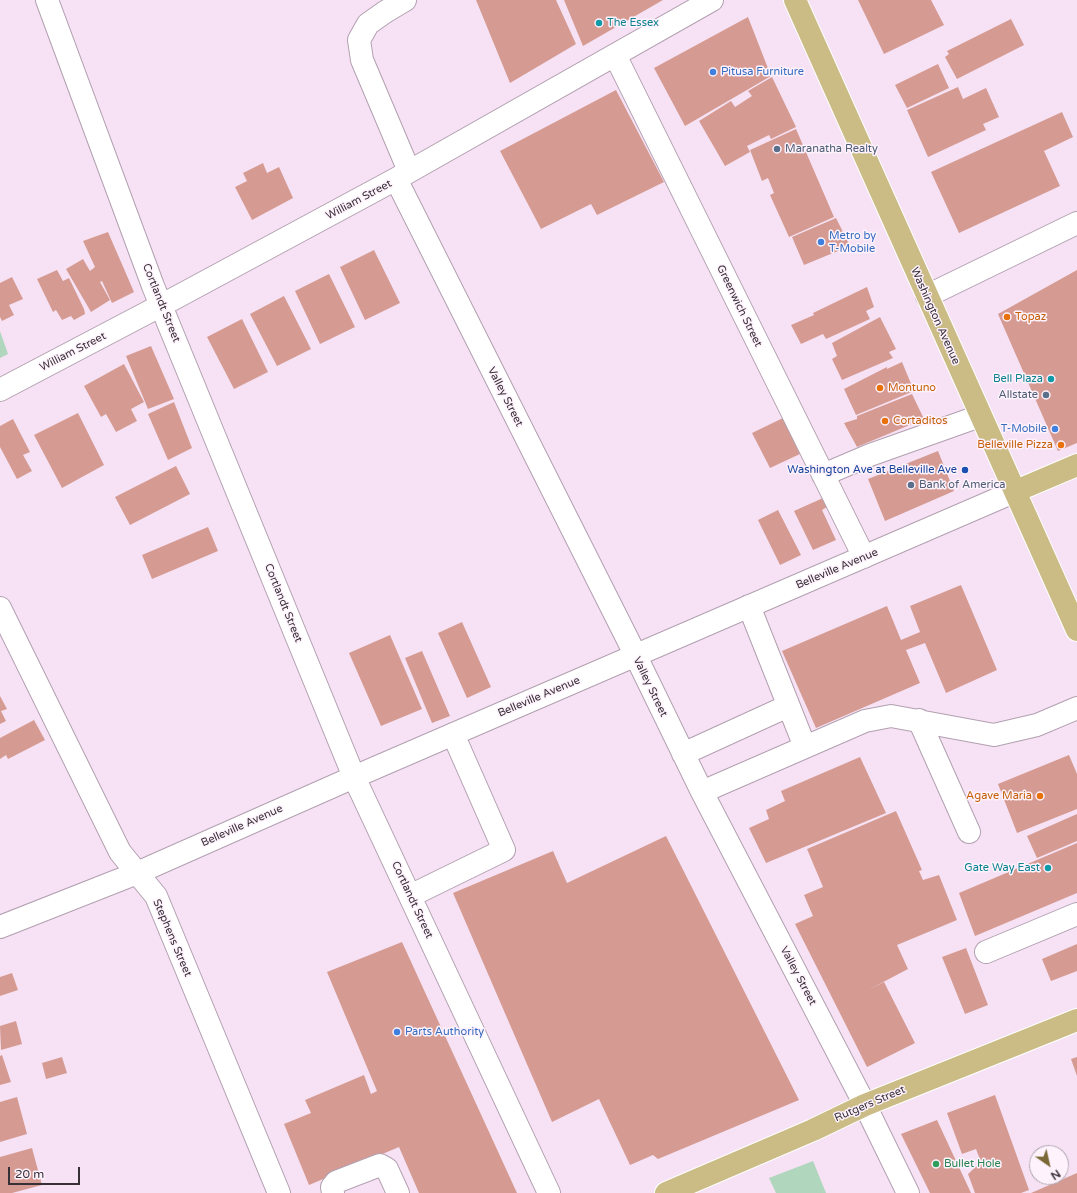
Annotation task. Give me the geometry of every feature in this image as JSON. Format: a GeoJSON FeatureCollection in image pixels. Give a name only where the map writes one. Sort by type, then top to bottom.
{"type":"FeatureCollection","features":[{"type":"Feature","properties":{"kind":"main road","name":"Washington Avenue"},"geometry":{"type":"LineString","coordinates":[[795,0],[1077,630]]}},
{"type":"Feature","properties":{"kind":"main road","name":"Belleville Avenue"},"geometry":{"type":"LineString","coordinates":[[1016,492],[1077,465]]}},
{"type":"Feature","properties":{"kind":"main road","name":"Rutgers Street"},"geometry":{"type":"LineString","coordinates":[[666,1193],[813,1130],[865,1105],[1077,1020]]}},
{"type":"Feature","properties":{"kind":"street","name":"Cortlandt Street"},"geometry":{"type":"LineString","coordinates":[[46,0],[161,306],[354,777],[549,1193]]}},
{"type":"Feature","properties":{"kind":"street","name":"Valley Street"},"geometry":{"type":"LineString","coordinates":[[405,0],[368,24],[359,40],[362,60],[403,175],[683,754],[865,1105],[908,1193]]}},
{"type":"Feature","properties":{"kind":"street","name":"William Street"},"geometry":{"type":"LineString","coordinates":[[0,390],[161,306],[403,175],[712,0]]}},
{"type":"Feature","properties":{"kind":"street","name":"Greenwich Street"},"geometry":{"type":"LineString","coordinates":[[615,55],[864,557]]}},
{"type":"Feature","properties":{"kind":"street"},"geometry":{"type":"LineString","coordinates":[[927,296],[1077,223]]}},
{"type":"Feature","properties":{"kind":"street"},"geometry":{"type":"LineString","coordinates":[[823,475],[870,455],[980,416]]}},
{"type":"Feature","properties":{"kind":"street","name":"Belleville Avenue"},"geometry":{"type":"LineString","coordinates":[[0,927],[137,873],[453,734],[1016,492]]}},
{"type":"Feature","properties":{"kind":"street"},"geometry":{"type":"LineString","coordinates":[[749,606],[805,747]]}},
{"type":"Feature","properties":{"kind":"street","name":"Stephens Street"},"geometry":{"type":"LineString","coordinates":[[0,608],[120,852],[156,896],[279,1193]]}},
{"type":"Feature","properties":{"kind":"street"},"geometry":{"type":"LineString","coordinates":[[683,754],[788,706]]}},
{"type":"Feature","properties":{"kind":"street"},"geometry":{"type":"LineString","coordinates":[[702,792],[865,721],[891,716],[994,735],[1037,725],[1077,708]]}},
{"type":"Feature","properties":{"kind":"street"},"geometry":{"type":"LineString","coordinates":[[919,720],[969,832]]}},
{"type":"Feature","properties":{"kind":"street"},"geometry":{"type":"LineString","coordinates":[[410,896],[504,850],[453,734]]}},
{"type":"Feature","properties":{"kind":"street"},"geometry":{"type":"LineString","coordinates":[[986,952],[1077,914]]}},
{"type":"Feature","properties":{"kind":"street"},"geometry":{"type":"LineString","coordinates":[[333,1193],[332,1187],[336,1182],[380,1165],[387,1169],[398,1193]]}},
{"type":"Feature","properties":{"kind":"green space"},"geometry":{"type":"Polygon","coordinates":[[[0,331],[8,354],[0,358],[0,331]]]}},
{"type":"Feature","properties":{"kind":"green space"},"geometry":{"type":"Polygon","coordinates":[[[813,1161],[826,1193],[776,1193],[769,1178],[813,1161]]]}},
{"type":"Feature","properties":{"kind":"building"},"geometry":{"type":"Polygon","coordinates":[[[476,0],[556,0],[576,44],[510,83],[476,0]]]}},
{"type":"Feature","properties":{"kind":"building","name":"The Essex"},"geometry":{"type":"Polygon","coordinates":[[[564,0],[663,0],[583,46],[564,0]]]}},
{"type":"Feature","properties":{"kind":"building"},"geometry":{"type":"Polygon","coordinates":[[[858,0],[931,0],[944,25],[884,54],[858,0]]]}},
{"type":"Feature","properties":{"kind":"building","name":"Pitusa Furniture"},"geometry":{"type":"Polygon","coordinates":[[[748,17],[771,76],[685,126],[654,68],[748,17]]]}},
{"type":"Feature","properties":{"kind":"building"},"geometry":{"type":"Polygon","coordinates":[[[1011,19],[1024,45],[957,79],[945,57],[949,54],[947,51],[1011,19]]]}},
{"type":"Feature","properties":{"kind":"building"},"geometry":{"type":"Polygon","coordinates":[[[938,64],[949,88],[907,108],[895,85],[938,64]]]}},
{"type":"Feature","properties":{"kind":"building"},"geometry":{"type":"Polygon","coordinates":[[[772,77],[796,127],[771,139],[769,135],[747,146],[750,152],[725,166],[699,121],[731,101],[735,107],[752,96],[748,91],[772,77]]]}},
{"type":"Feature","properties":{"kind":"building"},"geometry":{"type":"Polygon","coordinates":[[[958,87],[963,99],[986,88],[999,117],[983,124],[986,130],[928,157],[907,110],[958,87]]]}},
{"type":"Feature","properties":{"kind":"building"},"geometry":{"type":"Polygon","coordinates":[[[616,90],[664,182],[597,215],[591,204],[541,229],[500,151],[616,90]]]}},
{"type":"Feature","properties":{"kind":"building"},"geometry":{"type":"Polygon","coordinates":[[[1062,112],[1073,137],[1044,151],[1060,186],[959,233],[931,172],[1062,112]]]}},
{"type":"Feature","properties":{"kind":"building"},"geometry":{"type":"Polygon","coordinates":[[[796,129],[834,217],[789,237],[770,195],[774,193],[768,178],[762,181],[750,150],[796,129]]]}},
{"type":"Feature","properties":{"kind":"building"},"geometry":{"type":"Polygon","coordinates":[[[263,163],[267,173],[279,167],[293,198],[252,220],[235,187],[247,181],[243,173],[263,163]]]}},
{"type":"Feature","properties":{"kind":"building","name":"Metro by T-Mobile"},"geometry":{"type":"Polygon","coordinates":[[[836,218],[850,246],[804,265],[792,237],[836,218]]]}},
{"type":"Feature","properties":{"kind":"building"},"geometry":{"type":"Polygon","coordinates":[[[108,232],[134,292],[112,303],[102,281],[100,282],[110,300],[91,312],[66,269],[83,259],[90,271],[95,267],[83,241],[108,232]]]}},
{"type":"Feature","properties":{"kind":"building"},"geometry":{"type":"Polygon","coordinates":[[[374,250],[400,303],[365,320],[340,267],[374,250]]]}},
{"type":"Feature","properties":{"kind":"building"},"geometry":{"type":"Polygon","coordinates":[[[57,270],[63,281],[69,278],[84,309],[85,314],[74,320],[71,316],[62,320],[56,310],[53,312],[37,279],[57,270]]]}},
{"type":"Feature","properties":{"kind":"building","name":"Bell Plaza"},"geometry":{"type":"Polygon","coordinates":[[[1077,270],[1077,443],[1058,451],[998,314],[1077,270]]]}},
{"type":"Feature","properties":{"kind":"building"},"geometry":{"type":"Polygon","coordinates":[[[329,274],[355,327],[320,344],[295,291],[329,274]]]}},
{"type":"Feature","properties":{"kind":"building"},"geometry":{"type":"Polygon","coordinates":[[[12,277],[23,299],[9,305],[14,315],[2,321],[0,317],[0,283],[12,277]]]}},
{"type":"Feature","properties":{"kind":"building"},"geometry":{"type":"Polygon","coordinates":[[[867,287],[874,307],[866,311],[870,319],[826,339],[823,334],[801,344],[791,325],[814,315],[813,313],[867,287]]]}},
{"type":"Feature","properties":{"kind":"building"},"geometry":{"type":"Polygon","coordinates":[[[284,296],[311,349],[277,366],[250,314],[284,296]]]}},
{"type":"Feature","properties":{"kind":"building"},"geometry":{"type":"Polygon","coordinates":[[[880,317],[896,349],[889,352],[893,358],[842,380],[832,359],[837,356],[832,343],[880,317]]]}},
{"type":"Feature","properties":{"kind":"building"},"geometry":{"type":"Polygon","coordinates":[[[242,319],[268,372],[234,389],[207,337],[242,319]]]}},
{"type":"Feature","properties":{"kind":"building"},"geometry":{"type":"Polygon","coordinates":[[[151,346],[174,399],[148,409],[126,356],[151,346]]]}},
{"type":"Feature","properties":{"kind":"building","name":"Montuno"},"geometry":{"type":"Polygon","coordinates":[[[902,362],[914,391],[856,415],[844,389],[887,367],[887,369],[902,362]]]}},
{"type":"Feature","properties":{"kind":"building"},"geometry":{"type":"Polygon","coordinates":[[[124,364],[144,402],[131,409],[137,421],[116,432],[106,414],[101,417],[84,386],[124,364]]]}},
{"type":"Feature","properties":{"kind":"building","name":"Cortaditos"},"geometry":{"type":"Polygon","coordinates":[[[912,394],[924,419],[857,447],[844,423],[857,419],[857,416],[912,394]]]}},
{"type":"Feature","properties":{"kind":"building"},"geometry":{"type":"Polygon","coordinates":[[[174,402],[192,448],[168,460],[148,414],[174,402]]]}},
{"type":"Feature","properties":{"kind":"building"},"geometry":{"type":"Polygon","coordinates":[[[78,413],[104,465],[62,488],[34,435],[78,413]]]}},
{"type":"Feature","properties":{"kind":"building"},"geometry":{"type":"Polygon","coordinates":[[[783,418],[800,454],[770,468],[752,433],[783,418]]]}},
{"type":"Feature","properties":{"kind":"building"},"geometry":{"type":"Polygon","coordinates":[[[13,419],[30,452],[23,455],[32,471],[17,479],[0,447],[0,426],[13,419]]]}},
{"type":"Feature","properties":{"kind":"building","name":"Bank of America"},"geometry":{"type":"Polygon","coordinates":[[[938,451],[954,491],[885,521],[868,479],[938,451]]]}},
{"type":"Feature","properties":{"kind":"building"},"geometry":{"type":"Polygon","coordinates":[[[176,466],[190,494],[130,525],[115,497],[176,466]]]}},
{"type":"Feature","properties":{"kind":"building"},"geometry":{"type":"Polygon","coordinates":[[[823,498],[827,507],[822,510],[836,540],[813,550],[794,511],[823,498]]]}},
{"type":"Feature","properties":{"kind":"building"},"geometry":{"type":"Polygon","coordinates":[[[778,510],[801,555],[780,565],[758,520],[778,510]]]}},
{"type":"Feature","properties":{"kind":"building"},"geometry":{"type":"Polygon","coordinates":[[[208,527],[218,551],[152,579],[142,555],[208,527]]]}},
{"type":"Feature","properties":{"kind":"building"},"geometry":{"type":"Polygon","coordinates":[[[961,585],[997,670],[946,693],[925,643],[906,650],[920,683],[816,728],[782,651],[887,606],[901,640],[920,632],[910,606],[961,585]]]}},
{"type":"Feature","properties":{"kind":"building"},"geometry":{"type":"Polygon","coordinates":[[[462,622],[491,687],[467,698],[438,633],[462,622]]]}},
{"type":"Feature","properties":{"kind":"building"},"geometry":{"type":"Polygon","coordinates":[[[390,635],[422,709],[381,726],[349,653],[390,635]]]}},
{"type":"Feature","properties":{"kind":"building"},"geometry":{"type":"Polygon","coordinates":[[[422,651],[450,716],[432,723],[405,658],[422,651]]]}},
{"type":"Feature","properties":{"kind":"building"},"geometry":{"type":"Polygon","coordinates":[[[0,696],[7,709],[1,711],[6,721],[0,724],[0,696]]]}},
{"type":"Feature","properties":{"kind":"building"},"geometry":{"type":"Polygon","coordinates":[[[34,720],[45,740],[8,759],[6,755],[0,759],[0,738],[34,720]]]}},
{"type":"Feature","properties":{"kind":"building","name":"Agave Maria"},"geometry":{"type":"Polygon","coordinates":[[[1069,755],[1077,774],[1077,809],[1017,833],[998,784],[1069,755]]]}},
{"type":"Feature","properties":{"kind":"building"},"geometry":{"type":"Polygon","coordinates":[[[860,757],[886,813],[766,863],[749,828],[769,819],[766,810],[785,801],[781,791],[860,757]]]}},
{"type":"Feature","properties":{"kind":"building"},"geometry":{"type":"Polygon","coordinates":[[[896,811],[922,870],[919,871],[923,880],[939,875],[957,920],[897,945],[908,969],[868,990],[884,982],[915,1043],[867,1067],[795,924],[813,916],[804,895],[823,887],[807,849],[896,811]]]}},
{"type":"Feature","properties":{"kind":"building"},"geometry":{"type":"Polygon","coordinates":[[[1077,814],[1077,841],[1037,858],[1027,836],[1077,814]]]}},
{"type":"Feature","properties":{"kind":"building"},"geometry":{"type":"Polygon","coordinates":[[[666,836],[799,1100],[658,1159],[653,1155],[630,1165],[599,1099],[552,1122],[453,893],[553,851],[567,883],[666,836]]]}},
{"type":"Feature","properties":{"kind":"building","name":"Gate Way East"},"geometry":{"type":"Polygon","coordinates":[[[1077,843],[1077,893],[975,936],[959,893],[1077,843]]]}},
{"type":"Feature","properties":{"kind":"building","name":"Parts Authority"},"geometry":{"type":"Polygon","coordinates":[[[402,942],[517,1193],[419,1193],[399,1147],[309,1185],[284,1124],[311,1113],[305,1100],[364,1075],[371,1094],[377,1091],[327,972],[402,942]]]}},
{"type":"Feature","properties":{"kind":"building"},"geometry":{"type":"Polygon","coordinates":[[[1077,944],[1077,971],[1051,981],[1042,959],[1077,944]]]}},
{"type":"Feature","properties":{"kind":"building"},"geometry":{"type":"Polygon","coordinates":[[[966,948],[988,1005],[965,1014],[942,957],[966,948]]]}},
{"type":"Feature","properties":{"kind":"building"},"geometry":{"type":"Polygon","coordinates":[[[12,973],[18,990],[0,996],[0,977],[12,973]]]}},
{"type":"Feature","properties":{"kind":"building"},"geometry":{"type":"Polygon","coordinates":[[[16,1021],[22,1044],[1,1050],[0,1026],[16,1021]]]}},
{"type":"Feature","properties":{"kind":"building"},"geometry":{"type":"Polygon","coordinates":[[[2,1055],[11,1082],[0,1085],[0,1056],[2,1055]]]}},
{"type":"Feature","properties":{"kind":"building"},"geometry":{"type":"Polygon","coordinates":[[[62,1057],[67,1073],[46,1079],[42,1063],[62,1057]]]}},
{"type":"Feature","properties":{"kind":"building"},"geometry":{"type":"Polygon","coordinates":[[[1077,1057],[1077,1076],[1071,1059],[1077,1057]]]}},
{"type":"Feature","properties":{"kind":"building"},"geometry":{"type":"Polygon","coordinates":[[[995,1095],[1029,1190],[1021,1193],[975,1193],[968,1174],[981,1162],[976,1149],[962,1154],[947,1113],[995,1095]]]}},
{"type":"Feature","properties":{"kind":"building"},"geometry":{"type":"Polygon","coordinates":[[[17,1097],[27,1134],[0,1142],[0,1102],[17,1097]]]}},
{"type":"Feature","properties":{"kind":"building","name":"Bullet Hole"},"geometry":{"type":"Polygon","coordinates":[[[937,1120],[971,1193],[930,1193],[901,1134],[937,1120]]]}},
{"type":"Feature","properties":{"kind":"building"},"geometry":{"type":"Polygon","coordinates":[[[32,1148],[42,1185],[12,1193],[0,1193],[0,1157],[32,1148]]]}},
{"type":"Feature","properties":{"kind":"building"},"geometry":{"type":"Polygon","coordinates":[[[1077,1173],[1077,1193],[1031,1193],[1049,1185],[1069,1185],[1069,1176],[1077,1173]]]}},
{"type":"Feature","properties":{"kind":"place","name":"The Essex"},"geometry":{"type":"Point","coordinates":[599,23]}},
{"type":"Feature","properties":{"kind":"place","name":"Pitusa Furniture"},"geometry":{"type":"Point","coordinates":[713,72]}},
{"type":"Feature","properties":{"kind":"place","name":"Maranatha Realty"},"geometry":{"type":"Point","coordinates":[777,149]}},
{"type":"Feature","properties":{"kind":"place","name":"Metro by T-Mobile"},"geometry":{"type":"Point","coordinates":[821,242]}},
{"type":"Feature","properties":{"kind":"place","name":"Topaz"},"geometry":{"type":"Point","coordinates":[1007,317]}},
{"type":"Feature","properties":{"kind":"place","name":"Bell Plaza"},"geometry":{"type":"Point","coordinates":[1051,379]}},
{"type":"Feature","properties":{"kind":"place","name":"Montuno"},"geometry":{"type":"Point","coordinates":[880,388]}},
{"type":"Feature","properties":{"kind":"place","name":"Allstate"},"geometry":{"type":"Point","coordinates":[1046,395]}},
{"type":"Feature","properties":{"kind":"place","name":"Cortaditos"},"geometry":{"type":"Point","coordinates":[885,421]}},
{"type":"Feature","properties":{"kind":"place","name":"T-Mobile"},"geometry":{"type":"Point","coordinates":[1055,429]}},
{"type":"Feature","properties":{"kind":"place","name":"Belleville Pizza"},"geometry":{"type":"Point","coordinates":[1061,445]}},
{"type":"Feature","properties":{"kind":"place","name":"Washington Ave at Belleville Ave"},"geometry":{"type":"Point","coordinates":[965,470]}},
{"type":"Feature","properties":{"kind":"place","name":"Bank of America"},"geometry":{"type":"Point","coordinates":[911,485]}},
{"type":"Feature","properties":{"kind":"place","name":"Agave Maria"},"geometry":{"type":"Point","coordinates":[1040,796]}},
{"type":"Feature","properties":{"kind":"place","name":"Gate Way East"},"geometry":{"type":"Point","coordinates":[1048,868]}},
{"type":"Feature","properties":{"kind":"place","name":"Parts Authority"},"geometry":{"type":"Point","coordinates":[397,1032]}},
{"type":"Feature","properties":{"kind":"place","name":"Bullet Hole"},"geometry":{"type":"Point","coordinates":[936,1164]}}]}
